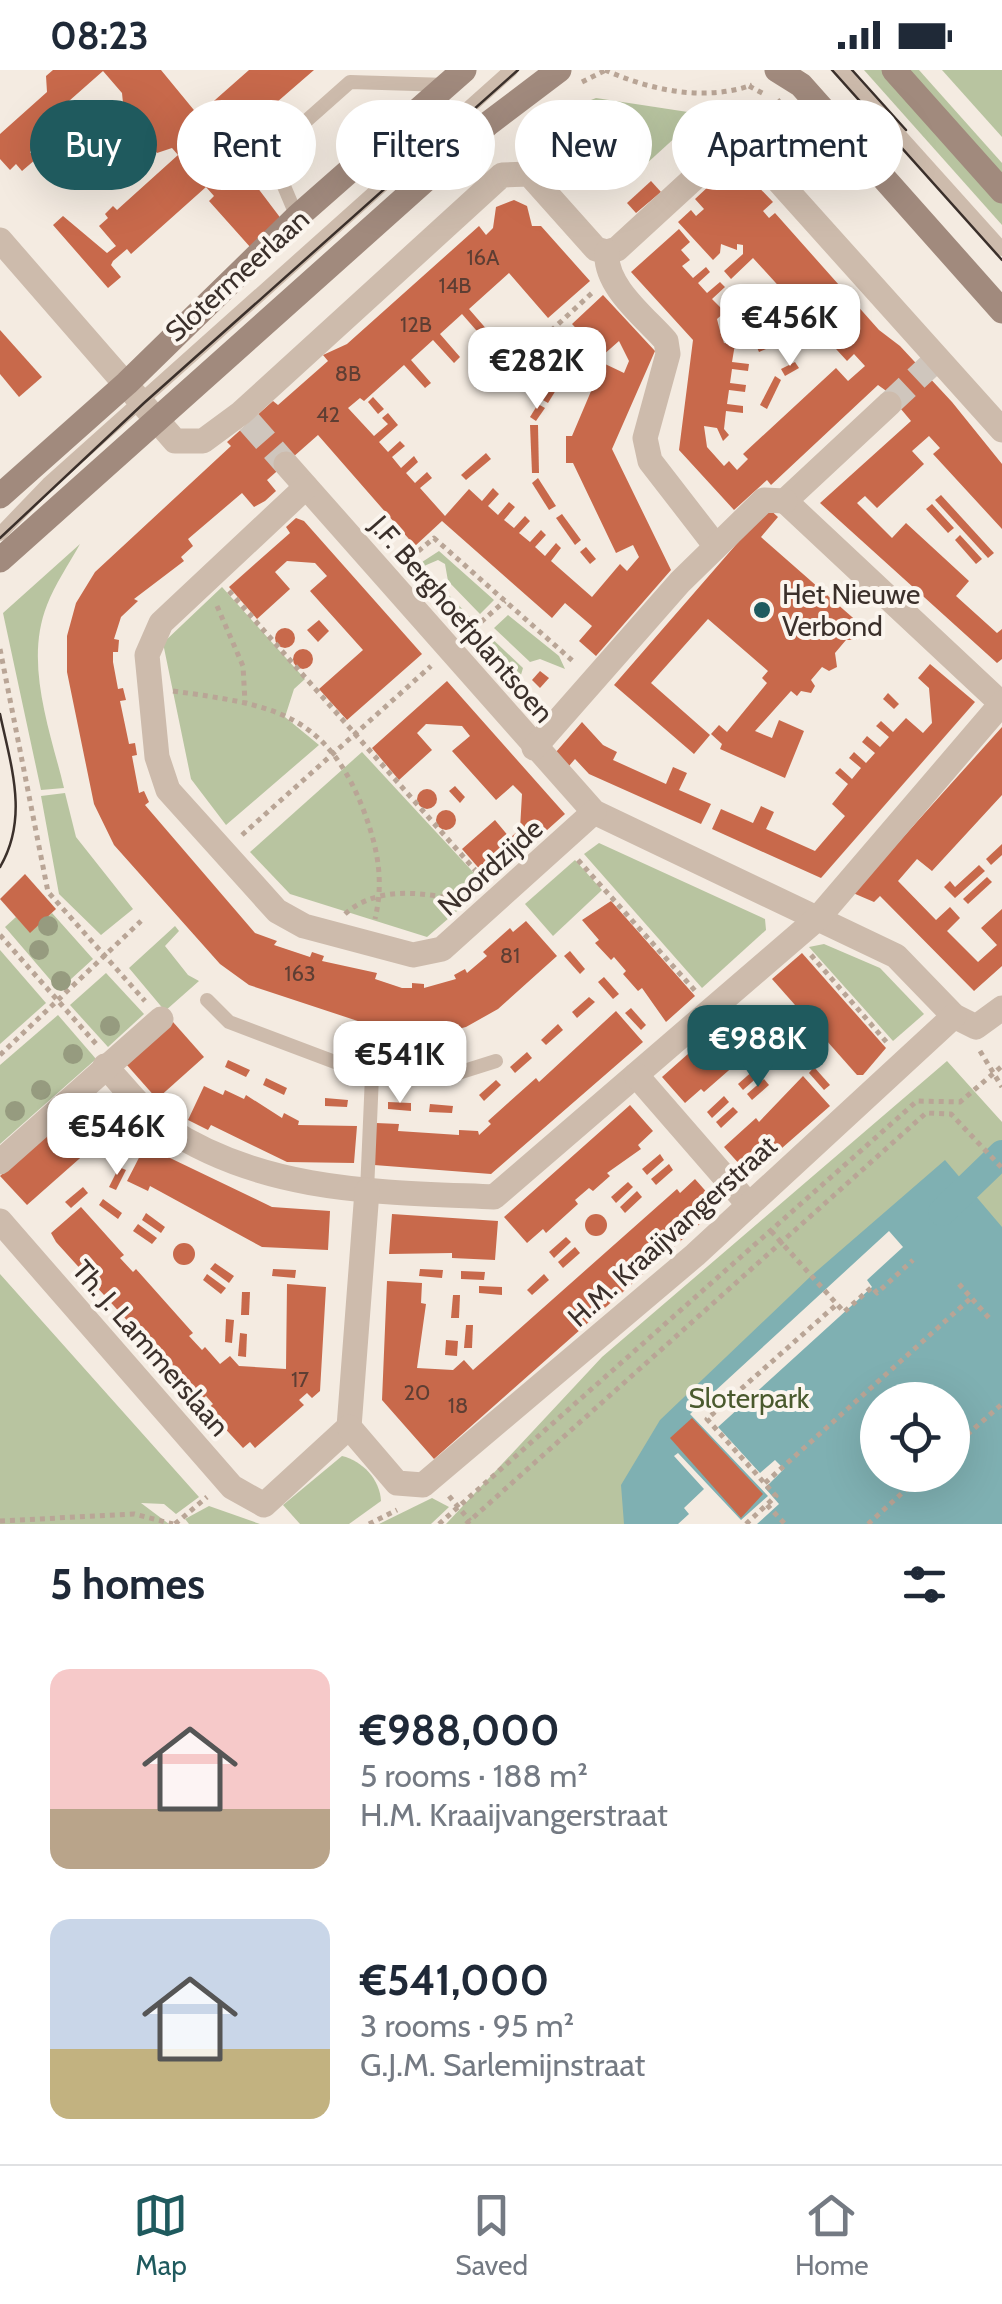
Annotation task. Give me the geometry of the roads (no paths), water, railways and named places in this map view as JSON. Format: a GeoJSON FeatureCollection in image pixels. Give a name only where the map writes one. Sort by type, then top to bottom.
{"type":"FeatureCollection","features":[{"type":"Feature","properties":{"kind":"main road","name":"Slotermeerlaan"},"geometry":{"type":"LineString","coordinates":[[0,498],[142,401],[559,70]]}},
{"type":"Feature","properties":{"kind":"main road"},"geometry":{"type":"LineString","coordinates":[[894,70],[1002,191]]}},
{"type":"Feature","properties":{"kind":"main road"},"geometry":{"type":"LineString","coordinates":[[779,71],[801,85],[1002,311]]}},
{"type":"Feature","properties":{"kind":"main road","name":"Slotermeerlaan"},"geometry":{"type":"LineString","coordinates":[[0,560],[142,401],[297,217],[456,78]]}},
{"type":"Feature","properties":{"kind":"street"},"geometry":{"type":"LineString","coordinates":[[0,240],[176,441],[203,441],[245,418],[502,175],[529,174],[596,248],[607,252],[617,248],[739,137],[1002,430]]}},
{"type":"Feature","properties":{"kind":"street"},"geometry":{"type":"LineString","coordinates":[[607,252],[606,265],[612,280],[666,341],[668,354],[645,438],[650,460],[715,545]]}},
{"type":"Feature","properties":{"kind":"street"},"geometry":{"type":"LineString","coordinates":[[785,501],[889,404]]}},
{"type":"Feature","properties":{"kind":"street","name":"J.F. Berghoefplantsoen"},"geometry":{"type":"LineString","coordinates":[[286,464],[448,652],[594,812]]}},
{"type":"Feature","properties":{"kind":"street","name":"Noordzijde"},"geometry":{"type":"LineString","coordinates":[[306,487],[161,624],[148,655],[157,757],[168,790],[222,853],[277,912],[333,933],[414,954],[442,949],[492,908],[594,812]]}},
{"type":"Feature","properties":{"kind":"street"},"geometry":{"type":"LineString","coordinates":[[108,1063],[162,1126],[237,1166],[318,1186],[494,1198],[818,918],[1002,703],[785,501],[764,500],[715,545],[534,748]]}},
{"type":"Feature","properties":{"kind":"street"},"geometry":{"type":"LineString","coordinates":[[594,812],[896,956],[970,1031]]}},
{"type":"Feature","properties":{"kind":"street","name":"H.M. Kraaijvangerstraat"},"geometry":{"type":"LineString","coordinates":[[349,1427],[397,1483],[424,1484],[750,1205],[904,1061],[970,1031],[1002,1008]]}},
{"type":"Feature","properties":{"kind":"street"},"geometry":{"type":"LineString","coordinates":[[0,1162],[160,1019]]}},
{"type":"Feature","properties":{"kind":"street"},"geometry":{"type":"LineString","coordinates":[[636,1075],[750,1205]]}},
{"type":"Feature","properties":{"kind":"street"},"geometry":{"type":"LineString","coordinates":[[349,1427],[367,1191]]}},
{"type":"Feature","properties":{"kind":"street","name":"Th. J. Lammerslaan"},"geometry":{"type":"LineString","coordinates":[[0,1221],[227,1481],[264,1505],[349,1427]]}},
{"type":"Feature","properties":{"kind":"lane","name":"Slotermeerlaan"},"geometry":{"type":"LineString","coordinates":[[0,534],[48,484],[510,70]]}},
{"type":"Feature","properties":{"kind":"lane"},"geometry":{"type":"LineString","coordinates":[[841,70],[1002,250]]}},
{"type":"Feature","properties":{"kind":"lane","name":"Slotermeerlaan"},"geometry":{"type":"LineString","coordinates":[[297,217],[270,153],[350,82],[456,78]]}},
{"type":"Feature","properties":{"kind":"lane","name":"Slotermeerlaan"},"geometry":{"type":"LineString","coordinates":[[0,498],[48,484]]}},
{"type":"Feature","properties":{"kind":"lane"},"geometry":{"type":"LineString","coordinates":[[207,1000],[230,1022],[372,1076],[442,1078],[496,1061]]}},
{"type":"Feature","properties":{"kind":"lane"},"geometry":{"type":"LineString","coordinates":[[367,1191],[372,1076]]}},
{"type":"Feature","properties":{"kind":"water"},"geometry":{"type":"Polygon","coordinates":[[[945,1160],[1002,1227],[1002,1524],[624,1524],[621,1485],[660,1420],[811,1276],[945,1160]]]}},
{"type":"Feature","properties":{"kind":"waterway"},"geometry":{"type":"LineString","coordinates":[[942,1212],[1002,1154]]}},
{"type":"Feature","properties":{"kind":"tunnel"},"geometry":{"type":"LineString","coordinates":[[889,404],[938,358]]}},
{"type":"Feature","properties":{"kind":"tunnel"},"geometry":{"type":"LineString","coordinates":[[249,422],[286,464]]}},
{"type":"Feature","properties":{"kind":"tram line"},"geometry":{"type":"LineString","coordinates":[[0,538],[144,403],[518,70]]}},
{"type":"Feature","properties":{"kind":"tram line"},"geometry":{"type":"LineString","coordinates":[[832,70],[1002,260]]}},
{"type":"Feature","properties":{"kind":"tram line"},"geometry":{"type":"LineString","coordinates":[[852,70],[906,130]]}},
{"type":"Feature","properties":{"kind":"tram line"},"geometry":{"type":"LineString","coordinates":[[0,714],[16,811],[9,848],[0,867]]}},
{"type":"Feature","properties":{"kind":"place","name":"Het Nieuwe Verbond"},"geometry":{"type":"Point","coordinates":[762,610]}},
{"type":"Feature","properties":{"kind":"park label","name":"Sloterpark"},"geometry":{"type":"Point","coordinates":[749,1398]}}]}
